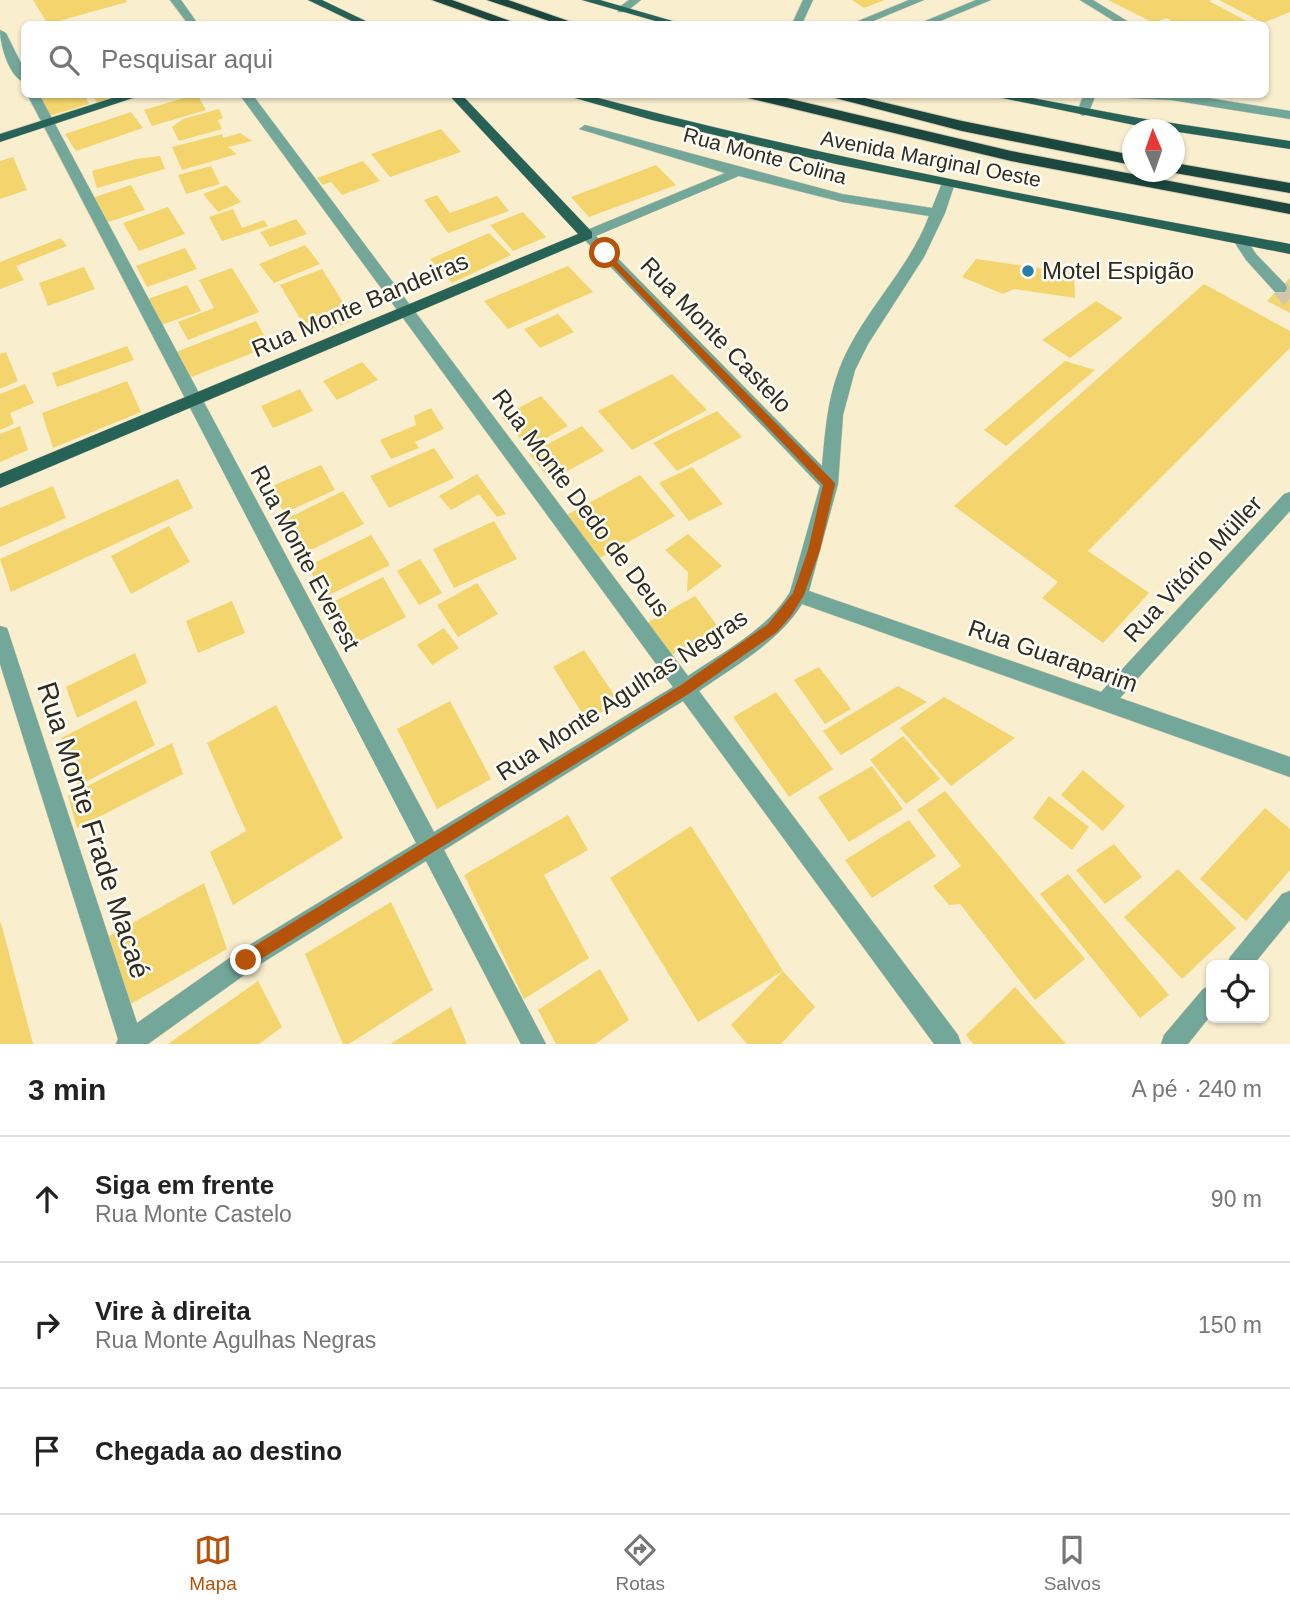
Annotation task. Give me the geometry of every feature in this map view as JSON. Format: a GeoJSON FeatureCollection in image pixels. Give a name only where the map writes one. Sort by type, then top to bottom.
{"type":"FeatureCollection","features":[{"type":"Feature","properties":{"kind":"highway"},"geometry":{"type":"LineString","coordinates":[[439,0],[501,21]]}},
{"type":"Feature","properties":{"kind":"highway"},"geometry":{"type":"LineString","coordinates":[[494,0],[560,21]]}},
{"type":"Feature","properties":{"kind":"highway"},"geometry":{"type":"LineString","coordinates":[[765,98],[1011,156],[1290,209]]}},
{"type":"Feature","properties":{"kind":"highway"},"geometry":{"type":"LineString","coordinates":[[844,98],[962,126],[1122,158]]}},
{"type":"Feature","properties":{"kind":"highway"},"geometry":{"type":"LineString","coordinates":[[1185,170],[1290,188]]}},
{"type":"Feature","properties":{"kind":"main road"},"geometry":{"type":"LineString","coordinates":[[313,0],[357,21]]}},
{"type":"Feature","properties":{"kind":"main road"},"geometry":{"type":"LineString","coordinates":[[587,0],[665,21]]}},
{"type":"Feature","properties":{"kind":"main road"},"geometry":{"type":"LineString","coordinates":[[0,138],[126,98]]}},
{"type":"Feature","properties":{"kind":"main road","name":"Rua Monte Castelo"},"geometry":{"type":"LineString","coordinates":[[458,98],[587,235]]}},
{"type":"Feature","properties":{"kind":"main road","name":"Avenida Marginal Oeste"},"geometry":{"type":"LineString","coordinates":[[582,98],[759,145],[947,186],[1290,249]]}},
{"type":"Feature","properties":{"kind":"main road"},"geometry":{"type":"LineString","coordinates":[[1010,98],[1290,145]]}},
{"type":"Feature","properties":{"kind":"main road","name":"Rua Monte Bandeiras"},"geometry":{"type":"LineString","coordinates":[[0,481],[587,235]]}},
{"type":"Feature","properties":{"kind":"street"},"geometry":{"type":"LineString","coordinates":[[175,0],[192,21]]}},
{"type":"Feature","properties":{"kind":"street"},"geometry":{"type":"LineString","coordinates":[[622,10],[636,0]]}},
{"type":"Feature","properties":{"kind":"street"},"geometry":{"type":"LineString","coordinates":[[798,21],[808,0]]}},
{"type":"Feature","properties":{"kind":"street"},"geometry":{"type":"LineString","coordinates":[[865,21],[919,0]]}},
{"type":"Feature","properties":{"kind":"street"},"geometry":{"type":"LineString","coordinates":[[932,21],[986,0]]}},
{"type":"Feature","properties":{"kind":"street"},"geometry":{"type":"LineString","coordinates":[[1085,0],[1121,21]]}},
{"type":"Feature","properties":{"kind":"street"},"geometry":{"type":"LineString","coordinates":[[0,33],[21,73]]}},
{"type":"Feature","properties":{"kind":"street","name":"Rua Monte Everest"},"geometry":{"type":"LineString","coordinates":[[35,98],[534,1044]]}},
{"type":"Feature","properties":{"kind":"street","name":"Rua Monte Dedo de Deus"},"geometry":{"type":"LineString","coordinates":[[248,98],[949,1044]]}},
{"type":"Feature","properties":{"kind":"street"},"geometry":{"type":"LineString","coordinates":[[1083,112],[1088,98]]}},
{"type":"Feature","properties":{"kind":"street"},"geometry":{"type":"LineString","coordinates":[[1175,98],[1290,115]]}},
{"type":"Feature","properties":{"kind":"street","name":"Rua Monte Colina"},"geometry":{"type":"LineString","coordinates":[[585,129],[842,198],[937,212]]}},
{"type":"Feature","properties":{"kind":"street","name":"Rua Monte Bandeiras"},"geometry":{"type":"LineString","coordinates":[[587,235],[738,172]]}},
{"type":"Feature","properties":{"kind":"street","name":"Rua Monte Agulhas Negras"},"geometry":{"type":"LineString","coordinates":[[131,1043],[246,960],[686,689],[772,628],[787,613],[798,595],[814,550],[829,484],[835,415],[847,370],[861,342],[917,257],[947,186]]}},
{"type":"Feature","properties":{"kind":"street","name":"Rua Monte Castelo"},"geometry":{"type":"LineString","coordinates":[[587,235],[829,484]]}},
{"type":"Feature","properties":{"kind":"street"},"geometry":{"type":"LineString","coordinates":[[1240,240],[1251,257],[1280,288]]}},
{"type":"Feature","properties":{"kind":"street","name":"Rua Vitório Müller"},"geometry":{"type":"LineString","coordinates":[[1104,702],[1290,499]]}},
{"type":"Feature","properties":{"kind":"street","name":"Rua Guaraparim"},"geometry":{"type":"LineString","coordinates":[[798,595],[1290,767]]}},
{"type":"Feature","properties":{"kind":"street","name":"Rua Monte Frade Macaé"},"geometry":{"type":"LineString","coordinates":[[0,634],[131,1043]]}},
{"type":"Feature","properties":{"kind":"street"},"geometry":{"type":"LineString","coordinates":[[1242,960],[1290,902]]}},
{"type":"Feature","properties":{"kind":"street"},"geometry":{"type":"LineString","coordinates":[[1173,1044],[1206,1004]]}},
{"type":"Feature","properties":{"kind":"building"},"geometry":{"type":"Polygon","coordinates":[[[33,0],[127,2],[59,21],[46,21],[33,0]]]}},
{"type":"Feature","properties":{"kind":"building"},"geometry":{"type":"Polygon","coordinates":[[[852,0],[885,0],[864,8],[852,0]]]}},
{"type":"Feature","properties":{"kind":"building"},"geometry":{"type":"Polygon","coordinates":[[[1108,0],[1212,0],[1209,1],[1246,21],[1172,21],[1166,18],[1150,21],[1108,0]]]}},
{"type":"Feature","properties":{"kind":"building"},"geometry":{"type":"Polygon","coordinates":[[[1219,0],[1290,0],[1290,12],[1268,21],[1259,21],[1219,0]]]}},
{"type":"Feature","properties":{"kind":"building"},"geometry":{"type":"Polygon","coordinates":[[[41,98],[86,98],[89,104],[49,116],[41,98]]]}},
{"type":"Feature","properties":{"kind":"building"},"geometry":{"type":"Polygon","coordinates":[[[94,98],[112,98],[97,103],[94,98]]]}},
{"type":"Feature","properties":{"kind":"building"},"geometry":{"type":"Polygon","coordinates":[[[184,98],[199,98],[206,110],[152,126],[144,110],[184,98]]]}},
{"type":"Feature","properties":{"kind":"building"},"geometry":{"type":"Polygon","coordinates":[[[219,109],[223,118],[218,120],[222,129],[179,141],[172,127],[183,119],[219,109]]]}},
{"type":"Feature","properties":{"kind":"building"},"geometry":{"type":"Polygon","coordinates":[[[131,112],[143,128],[76,151],[65,134],[131,112]]]}},
{"type":"Feature","properties":{"kind":"building"},"geometry":{"type":"Polygon","coordinates":[[[441,129],[461,152],[390,177],[371,154],[441,129]]]}},
{"type":"Feature","properties":{"kind":"building"},"geometry":{"type":"Polygon","coordinates":[[[240,133],[252,141],[228,147],[237,154],[182,170],[172,147],[222,134],[223,138],[240,133]]]}},
{"type":"Feature","properties":{"kind":"building"},"geometry":{"type":"Polygon","coordinates":[[[160,156],[165,169],[97,188],[92,171],[136,159],[160,156]]]}},
{"type":"Feature","properties":{"kind":"building"},"geometry":{"type":"Polygon","coordinates":[[[13,157],[27,190],[0,199],[0,161],[13,157]]]}},
{"type":"Feature","properties":{"kind":"building"},"geometry":{"type":"Polygon","coordinates":[[[363,161],[380,181],[342,195],[331,182],[323,185],[317,178],[363,161]]]}},
{"type":"Feature","properties":{"kind":"building"},"geometry":{"type":"Polygon","coordinates":[[[656,165],[676,185],[589,217],[571,197],[656,165]]]}},
{"type":"Feature","properties":{"kind":"building"},"geometry":{"type":"Polygon","coordinates":[[[211,166],[220,184],[186,194],[178,175],[211,166]]]}},
{"type":"Feature","properties":{"kind":"building"},"geometry":{"type":"Polygon","coordinates":[[[131,185],[145,210],[105,223],[92,198],[131,185]]]}},
{"type":"Feature","properties":{"kind":"building"},"geometry":{"type":"Polygon","coordinates":[[[226,185],[241,202],[218,212],[203,194],[226,185]]]}},
{"type":"Feature","properties":{"kind":"building"},"geometry":{"type":"Polygon","coordinates":[[[437,195],[450,213],[497,196],[509,211],[448,233],[424,200],[437,195]]]}},
{"type":"Feature","properties":{"kind":"building"},"geometry":{"type":"Polygon","coordinates":[[[168,207],[185,234],[139,251],[123,223],[168,207]]]}},
{"type":"Feature","properties":{"kind":"building"},"geometry":{"type":"Polygon","coordinates":[[[233,209],[242,228],[264,220],[268,226],[222,241],[209,217],[233,209]]]}},
{"type":"Feature","properties":{"kind":"building"},"geometry":{"type":"Polygon","coordinates":[[[523,212],[546,237],[513,251],[490,225],[523,212]]]}},
{"type":"Feature","properties":{"kind":"building"},"geometry":{"type":"Polygon","coordinates":[[[296,219],[307,234],[270,247],[260,232],[296,219]]]}},
{"type":"Feature","properties":{"kind":"building"},"geometry":{"type":"Polygon","coordinates":[[[489,233],[511,255],[452,283],[430,259],[489,233]]]}},
{"type":"Feature","properties":{"kind":"building"},"geometry":{"type":"Polygon","coordinates":[[[61,238],[67,246],[16,266],[24,280],[0,289],[0,262],[61,238]]]}},
{"type":"Feature","properties":{"kind":"building"},"geometry":{"type":"Polygon","coordinates":[[[305,245],[320,264],[274,283],[259,264],[305,245]]]}},
{"type":"Feature","properties":{"kind":"building"},"geometry":{"type":"Polygon","coordinates":[[[185,248],[197,269],[147,287],[136,266],[185,248]]]}},
{"type":"Feature","properties":{"kind":"building"},"geometry":{"type":"Polygon","coordinates":[[[976,259],[1074,273],[1075,298],[1014,289],[1003,294],[962,277],[976,259]]]}},
{"type":"Feature","properties":{"kind":"building"},"geometry":{"type":"Polygon","coordinates":[[[568,266],[593,292],[508,329],[484,301],[568,266]]]}},
{"type":"Feature","properties":{"kind":"building"},"geometry":{"type":"Polygon","coordinates":[[[84,267],[95,289],[48,306],[39,283],[84,267]]]}},
{"type":"Feature","properties":{"kind":"building"},"geometry":{"type":"Polygon","coordinates":[[[232,268],[259,312],[188,340],[178,322],[214,308],[199,280],[232,268]]]}},
{"type":"Feature","properties":{"kind":"building"},"geometry":{"type":"Polygon","coordinates":[[[322,269],[354,320],[311,337],[280,285],[322,269]]]}},
{"type":"Feature","properties":{"kind":"building"},"geometry":{"type":"Polygon","coordinates":[[[1290,278],[1290,313],[1267,301],[1290,278]]]}},
{"type":"Feature","properties":{"kind":"building"},"geometry":{"type":"Polygon","coordinates":[[[1204,284],[1290,331],[1290,348],[1088,551],[1149,593],[1103,643],[1042,598],[1058,582],[954,506],[1204,284]]]}},
{"type":"Feature","properties":{"kind":"building"},"geometry":{"type":"Polygon","coordinates":[[[187,285],[201,311],[161,325],[148,299],[187,285]]]}},
{"type":"Feature","properties":{"kind":"building"},"geometry":{"type":"Polygon","coordinates":[[[1096,301],[1123,318],[1070,358],[1042,340],[1096,301]]]}},
{"type":"Feature","properties":{"kind":"building"},"geometry":{"type":"Polygon","coordinates":[[[558,314],[574,332],[540,348],[524,329],[558,314]]]}},
{"type":"Feature","properties":{"kind":"building"},"geometry":{"type":"Polygon","coordinates":[[[256,321],[270,346],[189,378],[176,352],[256,321]]]}},
{"type":"Feature","properties":{"kind":"building"},"geometry":{"type":"Polygon","coordinates":[[[127,346],[134,360],[57,387],[52,373],[127,346]]]}},
{"type":"Feature","properties":{"kind":"building"},"geometry":{"type":"Polygon","coordinates":[[[6,352],[18,381],[0,389],[0,354],[6,352]]]}},
{"type":"Feature","properties":{"kind":"building"},"geometry":{"type":"Polygon","coordinates":[[[1065,361],[1095,370],[1006,446],[984,430],[1065,361]]]}},
{"type":"Feature","properties":{"kind":"building"},"geometry":{"type":"Polygon","coordinates":[[[362,362],[378,380],[337,400],[323,381],[362,362]]]}},
{"type":"Feature","properties":{"kind":"building"},"geometry":{"type":"Polygon","coordinates":[[[672,374],[707,410],[632,450],[598,411],[672,374]]]}},
{"type":"Feature","properties":{"kind":"building"},"geometry":{"type":"Polygon","coordinates":[[[127,381],[141,412],[53,448],[42,413],[127,381]]]}},
{"type":"Feature","properties":{"kind":"building"},"geometry":{"type":"Polygon","coordinates":[[[25,384],[34,403],[10,413],[14,424],[0,430],[0,394],[25,384]]]}},
{"type":"Feature","properties":{"kind":"building"},"geometry":{"type":"Polygon","coordinates":[[[300,389],[313,411],[273,428],[261,406],[300,389]]]}},
{"type":"Feature","properties":{"kind":"building"},"geometry":{"type":"Polygon","coordinates":[[[541,396],[568,426],[528,448],[502,417],[541,396]]]}},
{"type":"Feature","properties":{"kind":"building"},"geometry":{"type":"Polygon","coordinates":[[[431,408],[444,429],[415,442],[419,448],[391,459],[380,440],[416,425],[414,416],[431,408]]]}},
{"type":"Feature","properties":{"kind":"building"},"geometry":{"type":"Polygon","coordinates":[[[717,411],[742,437],[677,471],[653,443],[717,411]]]}},
{"type":"Feature","properties":{"kind":"building"},"geometry":{"type":"Polygon","coordinates":[[[20,426],[28,450],[0,462],[0,434],[20,426]]]}},
{"type":"Feature","properties":{"kind":"building"},"geometry":{"type":"Polygon","coordinates":[[[582,426],[604,451],[551,480],[529,454],[582,426]]]}},
{"type":"Feature","properties":{"kind":"building"},"geometry":{"type":"Polygon","coordinates":[[[434,448],[454,478],[389,508],[370,476],[434,448]]]}},
{"type":"Feature","properties":{"kind":"building"},"geometry":{"type":"Polygon","coordinates":[[[321,465],[335,490],[284,513],[270,487],[321,465]]]}},
{"type":"Feature","properties":{"kind":"building"},"geometry":{"type":"Polygon","coordinates":[[[692,467],[723,504],[689,521],[659,483],[692,467]]]}},
{"type":"Feature","properties":{"kind":"building"},"geometry":{"type":"Polygon","coordinates":[[[477,474],[506,514],[497,517],[479,494],[451,510],[439,496],[477,474]]]}},
{"type":"Feature","properties":{"kind":"building"},"geometry":{"type":"Polygon","coordinates":[[[640,475],[675,516],[598,559],[565,516],[640,475]]]}},
{"type":"Feature","properties":{"kind":"building"},"geometry":{"type":"Polygon","coordinates":[[[178,479],[193,508],[11,592],[0,559],[178,479]]]}},
{"type":"Feature","properties":{"kind":"building"},"geometry":{"type":"Polygon","coordinates":[[[53,486],[66,518],[0,547],[0,508],[53,486]]]}},
{"type":"Feature","properties":{"kind":"building"},"geometry":{"type":"Polygon","coordinates":[[[343,491],[364,524],[305,553],[286,519],[343,491]]]}},
{"type":"Feature","properties":{"kind":"building"},"geometry":{"type":"Polygon","coordinates":[[[494,521],[517,559],[454,588],[433,549],[494,521]]]}},
{"type":"Feature","properties":{"kind":"building"},"geometry":{"type":"Polygon","coordinates":[[[169,526],[190,562],[131,594],[111,556],[169,526]]]}},
{"type":"Feature","properties":{"kind":"building"},"geometry":{"type":"Polygon","coordinates":[[[688,534],[722,566],[687,592],[688,572],[665,550],[688,534]]]}},
{"type":"Feature","properties":{"kind":"building"},"geometry":{"type":"Polygon","coordinates":[[[371,535],[390,565],[325,597],[308,566],[371,535]]]}},
{"type":"Feature","properties":{"kind":"building"},"geometry":{"type":"Polygon","coordinates":[[[420,559],[442,593],[419,605],[397,571],[420,559]]]}},
{"type":"Feature","properties":{"kind":"building"},"geometry":{"type":"Polygon","coordinates":[[[383,577],[406,617],[356,643],[333,602],[383,577]]]}},
{"type":"Feature","properties":{"kind":"building"},"geometry":{"type":"Polygon","coordinates":[[[477,583],[498,614],[458,637],[437,605],[477,583]]]}},
{"type":"Feature","properties":{"kind":"building"},"geometry":{"type":"Polygon","coordinates":[[[695,596],[719,628],[668,657],[645,624],[695,596]]]}},
{"type":"Feature","properties":{"kind":"building"},"geometry":{"type":"Polygon","coordinates":[[[232,601],[245,633],[198,653],[186,621],[232,601]]]}},
{"type":"Feature","properties":{"kind":"building"},"geometry":{"type":"Polygon","coordinates":[[[444,628],[459,648],[432,665],[417,645],[444,628]]]}},
{"type":"Feature","properties":{"kind":"building"},"geometry":{"type":"Polygon","coordinates":[[[584,650],[619,702],[587,721],[553,667],[584,650]]]}},
{"type":"Feature","properties":{"kind":"building"},"geometry":{"type":"Polygon","coordinates":[[[135,653],[147,683],[77,718],[66,687],[135,653]]]}},
{"type":"Feature","properties":{"kind":"building"},"geometry":{"type":"Polygon","coordinates":[[[819,667],[851,709],[825,724],[794,680],[819,667]]]}},
{"type":"Feature","properties":{"kind":"building"},"geometry":{"type":"Polygon","coordinates":[[[898,686],[927,702],[841,755],[823,731],[898,686]]]}},
{"type":"Feature","properties":{"kind":"building"},"geometry":{"type":"Polygon","coordinates":[[[776,692],[833,769],[789,797],[733,717],[776,692]]]}},
{"type":"Feature","properties":{"kind":"building"},"geometry":{"type":"Polygon","coordinates":[[[944,697],[1015,738],[951,786],[900,728],[944,697]]]}},
{"type":"Feature","properties":{"kind":"building"},"geometry":{"type":"Polygon","coordinates":[[[136,700],[155,745],[78,786],[61,738],[136,700]]]}},
{"type":"Feature","properties":{"kind":"building"},"geometry":{"type":"Polygon","coordinates":[[[450,701],[491,779],[437,809],[397,729],[450,701]]]}},
{"type":"Feature","properties":{"kind":"building"},"geometry":{"type":"Polygon","coordinates":[[[276,705],[343,838],[233,905],[210,852],[246,831],[207,743],[276,705]]]}},
{"type":"Feature","properties":{"kind":"building"},"geometry":{"type":"Polygon","coordinates":[[[903,736],[940,779],[906,804],[870,760],[903,736]]]}},
{"type":"Feature","properties":{"kind":"building"},"geometry":{"type":"Polygon","coordinates":[[[172,743],[183,774],[77,828],[68,796],[172,743]]]}},
{"type":"Feature","properties":{"kind":"building"},"geometry":{"type":"Polygon","coordinates":[[[872,766],[903,809],[849,842],[818,797],[872,766]]]}},
{"type":"Feature","properties":{"kind":"building"},"geometry":{"type":"Polygon","coordinates":[[[1083,770],[1125,806],[1103,831],[1061,795],[1083,770]]]}},
{"type":"Feature","properties":{"kind":"building"},"geometry":{"type":"Polygon","coordinates":[[[945,791],[1085,959],[1035,1000],[960,904],[949,905],[933,886],[961,866],[917,810],[945,791]]]}},
{"type":"Feature","properties":{"kind":"building"},"geometry":{"type":"Polygon","coordinates":[[[1049,796],[1089,827],[1072,850],[1033,818],[1049,796]]]}},
{"type":"Feature","properties":{"kind":"building"},"geometry":{"type":"Polygon","coordinates":[[[1265,808],[1290,829],[1290,870],[1246,921],[1200,879],[1265,808]]]}},
{"type":"Feature","properties":{"kind":"building"},"geometry":{"type":"Polygon","coordinates":[[[568,815],[588,850],[544,875],[589,958],[524,999],[464,875],[568,815]]]}},
{"type":"Feature","properties":{"kind":"building"},"geometry":{"type":"Polygon","coordinates":[[[909,820],[936,856],[872,898],[845,860],[909,820]]]}},
{"type":"Feature","properties":{"kind":"building"},"geometry":{"type":"Polygon","coordinates":[[[691,826],[783,971],[698,1022],[610,878],[691,826]]]}},
{"type":"Feature","properties":{"kind":"building"},"geometry":{"type":"Polygon","coordinates":[[[1114,844],[1142,877],[1105,904],[1076,870],[1114,844]]]}},
{"type":"Feature","properties":{"kind":"building"},"geometry":{"type":"Polygon","coordinates":[[[1178,869],[1236,928],[1182,979],[1124,917],[1178,869]]]}},
{"type":"Feature","properties":{"kind":"building"},"geometry":{"type":"Polygon","coordinates":[[[1068,874],[1169,995],[1140,1018],[1040,894],[1068,874]]]}},
{"type":"Feature","properties":{"kind":"building"},"geometry":{"type":"Polygon","coordinates":[[[204,883],[227,949],[129,1005],[109,936],[204,883]]]}},
{"type":"Feature","properties":{"kind":"building"},"geometry":{"type":"Polygon","coordinates":[[[391,902],[433,990],[349,1044],[343,1044],[305,954],[391,902]]]}},
{"type":"Feature","properties":{"kind":"building"},"geometry":{"type":"Polygon","coordinates":[[[1,923],[33,1044],[0,1044],[1,923]]]}},
{"type":"Feature","properties":{"kind":"building"},"geometry":{"type":"Polygon","coordinates":[[[600,969],[629,1020],[595,1044],[556,1044],[538,1010],[600,969]]]}},
{"type":"Feature","properties":{"kind":"building"},"geometry":{"type":"Polygon","coordinates":[[[783,971],[815,1007],[781,1044],[747,1044],[731,1025],[783,971]]]}},
{"type":"Feature","properties":{"kind":"building"},"geometry":{"type":"Polygon","coordinates":[[[258,981],[282,1027],[259,1044],[168,1044],[258,981]]]}},
{"type":"Feature","properties":{"kind":"building"},"geometry":{"type":"Polygon","coordinates":[[[1015,987],[1066,1044],[973,1044],[966,1035],[1015,987]]]}},
{"type":"Feature","properties":{"kind":"building"},"geometry":{"type":"Polygon","coordinates":[[[451,1007],[467,1044],[390,1044],[451,1007]]]}},
{"type":"Feature","properties":{"kind":"tunnel"},"geometry":{"type":"LineString","coordinates":[[1280,288],[1290,299]]}},
{"type":"Feature","properties":{"kind":"place","name":"Motel Espigão"},"geometry":{"type":"Point","coordinates":[1028,271]}},
{"type":"Feature","properties":{"kind":"route"},"geometry":{"type":"LineString","coordinates":[[246,960],[686,689],[772,628],[787,613],[798,595],[814,550],[829,484],[605,253]]}}]}
